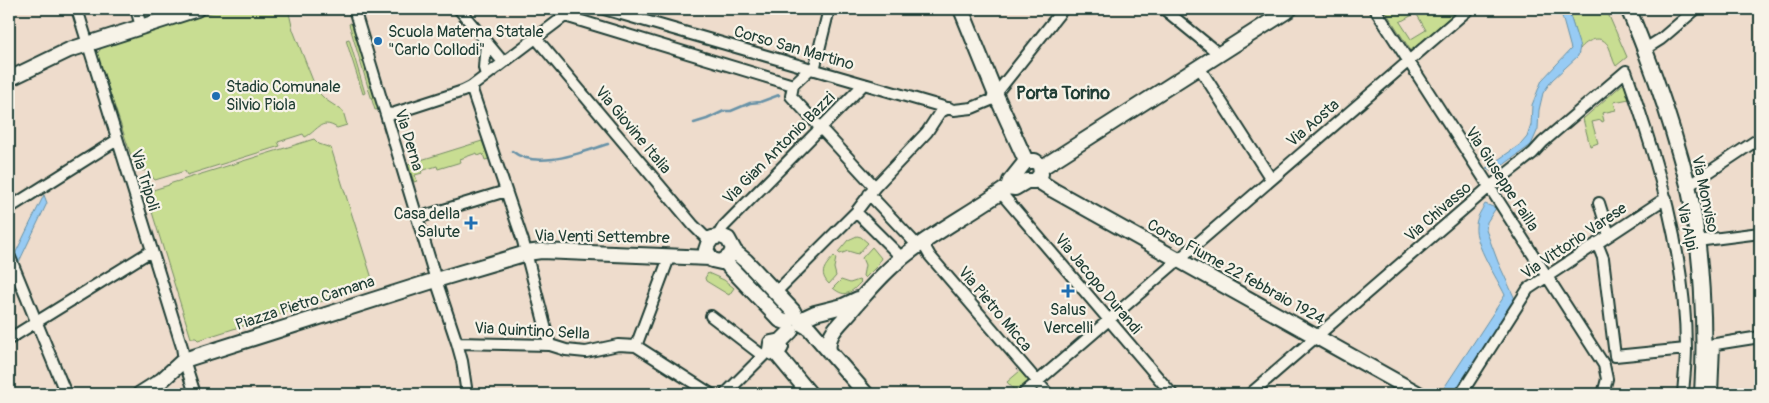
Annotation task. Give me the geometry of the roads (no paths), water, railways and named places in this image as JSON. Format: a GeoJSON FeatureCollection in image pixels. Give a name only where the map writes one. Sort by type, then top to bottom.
{"type":"FeatureCollection","features":[{"type":"Feature","properties":{"kind":"main road"},"geometry":{"type":"LineString","coordinates":[[9,78],[69,50],[197,9]]}},
{"type":"Feature","properties":{"kind":"main road"},"geometry":{"type":"LineString","coordinates":[[961,9],[1030,172]]}},
{"type":"Feature","properties":{"kind":"main road"},"geometry":{"type":"LineString","coordinates":[[829,351],[828,345],[831,335],[863,296],[902,258],[1004,190],[1016,188],[1030,172],[1290,9]]}},
{"type":"Feature","properties":{"kind":"main road","name":"Via Monviso"},"geometry":{"type":"LineString","coordinates":[[1628,9],[1667,110],[1688,186],[1697,241],[1708,345],[1702,394]]}},
{"type":"Feature","properties":{"kind":"main road","name":"Corso Fiume 22 febbraio 1924"},"geometry":{"type":"LineString","coordinates":[[1030,172],[1052,190],[1419,394]]}},
{"type":"Feature","properties":{"kind":"main road"},"geometry":{"type":"LineString","coordinates":[[733,249],[730,256],[724,261],[717,262],[712,246],[728,239],[733,249],[794,311],[796,323]]}},
{"type":"Feature","properties":{"kind":"main road","name":"Via Venti Settembre"},"geometry":{"type":"LineString","coordinates":[[436,280],[527,253],[541,251],[676,256],[712,246]]}},
{"type":"Feature","properties":{"kind":"main road"},"geometry":{"type":"LineString","coordinates":[[724,261],[780,320],[809,328],[866,394]]}},
{"type":"Feature","properties":{"kind":"main road","name":"Piazza Pietro Camana"},"geometry":{"type":"LineString","coordinates":[[184,360],[436,280]]}},
{"type":"Feature","properties":{"kind":"main road"},"geometry":{"type":"LineString","coordinates":[[807,393],[772,350],[796,323],[815,313],[851,304],[863,296]]}},
{"type":"Feature","properties":{"kind":"main road"},"geometry":{"type":"LineString","coordinates":[[140,394],[162,380],[184,360]]}},
{"type":"Feature","properties":{"kind":"street","name":"Via Tripoli"},"geometry":{"type":"LineString","coordinates":[[77,9],[182,347],[194,394]]}},
{"type":"Feature","properties":{"kind":"street"},"geometry":{"type":"LineString","coordinates":[[136,9],[141,26]]}},
{"type":"Feature","properties":{"kind":"street","name":"Via Derna"},"geometry":{"type":"LineString","coordinates":[[354,9],[436,280],[457,343],[467,394]]}},
{"type":"Feature","properties":{"kind":"street"},"geometry":{"type":"LineString","coordinates":[[459,9],[503,62]]}},
{"type":"Feature","properties":{"kind":"street"},"geometry":{"type":"LineString","coordinates":[[386,113],[392,114],[464,91],[535,37],[562,12],[574,9]]}},
{"type":"Feature","properties":{"kind":"street","name":"Corso San Martino"},"geometry":{"type":"LineString","coordinates":[[606,9],[954,110],[972,108],[991,100],[996,95]]}},
{"type":"Feature","properties":{"kind":"street"},"geometry":{"type":"LineString","coordinates":[[562,12],[793,85],[812,69],[829,9]]}},
{"type":"Feature","properties":{"kind":"street"},"geometry":{"type":"LineString","coordinates":[[996,95],[1063,9]]}},
{"type":"Feature","properties":{"kind":"street","name":"Via Giuseppe Failla"},"geometry":{"type":"LineString","coordinates":[[1375,9],[1604,365]]}},
{"type":"Feature","properties":{"kind":"street","name":"Via Aosta"},"geometry":{"type":"LineString","coordinates":[[1023,394],[1469,9]]}},
{"type":"Feature","properties":{"kind":"street"},"geometry":{"type":"LineString","coordinates":[[1645,49],[1661,39],[1696,9]]}},
{"type":"Feature","properties":{"kind":"street"},"geometry":{"type":"LineString","coordinates":[[1166,10],[1218,54]]}},
{"type":"Feature","properties":{"kind":"street","name":"Via Giovine Italia"},"geometry":{"type":"LineString","coordinates":[[535,37],[712,246]]}},
{"type":"Feature","properties":{"kind":"street"},"geometry":{"type":"LineString","coordinates":[[486,42],[484,68],[486,75]]}},
{"type":"Feature","properties":{"kind":"street"},"geometry":{"type":"LineString","coordinates":[[1199,67],[1271,179]]}},
{"type":"Feature","properties":{"kind":"street","name":"Via Chivasso"},"geometry":{"type":"LineString","coordinates":[[1250,394],[1490,187],[1533,153],[1543,142],[1626,71]]}},
{"type":"Feature","properties":{"kind":"street","name":"Via Alpi"},"geometry":{"type":"LineString","coordinates":[[1626,71],[1649,136],[1666,198],[1679,261],[1686,349],[1683,394]]}},
{"type":"Feature","properties":{"kind":"street","name":"Via Gian Antonio Bazzi"},"geometry":{"type":"LineString","coordinates":[[712,246],[723,226],[864,84]]}},
{"type":"Feature","properties":{"kind":"street","name":"Via Pietro Micca"},"geometry":{"type":"LineString","coordinates":[[793,85],[792,96],[872,190],[922,244],[930,256],[1048,394]]}},
{"type":"Feature","properties":{"kind":"street"},"geometry":{"type":"LineString","coordinates":[[471,87],[527,253],[550,345]]}},
{"type":"Feature","properties":{"kind":"street"},"geometry":{"type":"LineString","coordinates":[[776,292],[856,212],[872,190],[927,132],[940,112],[949,108]]}},
{"type":"Feature","properties":{"kind":"street"},"geometry":{"type":"LineString","coordinates":[[1688,186],[1760,138]]}},
{"type":"Feature","properties":{"kind":"street"},"geometry":{"type":"LineString","coordinates":[[9,208],[117,140]]}},
{"type":"Feature","properties":{"kind":"street"},"geometry":{"type":"LineString","coordinates":[[417,218],[506,190]]}},
{"type":"Feature","properties":{"kind":"street","name":"Via Jacopo Durandi"},"geometry":{"type":"LineString","coordinates":[[1004,190],[1108,321],[1172,394]]}},
{"type":"Feature","properties":{"kind":"street","name":"Via Vittorio Varese"},"geometry":{"type":"LineString","coordinates":[[1461,394],[1528,289],[1666,198]]}},
{"type":"Feature","properties":{"kind":"street"},"geometry":{"type":"LineString","coordinates":[[1600,203],[1608,235]]}},
{"type":"Feature","properties":{"kind":"street"},"geometry":{"type":"LineString","coordinates":[[856,212],[902,258]]}},
{"type":"Feature","properties":{"kind":"street"},"geometry":{"type":"LineString","coordinates":[[1697,241],[1760,233]]}},
{"type":"Feature","properties":{"kind":"street"},"geometry":{"type":"LineString","coordinates":[[1597,243],[1603,258],[1615,356]]}},
{"type":"Feature","properties":{"kind":"street"},"geometry":{"type":"LineString","coordinates":[[9,339],[151,251]]}},
{"type":"Feature","properties":{"kind":"street"},"geometry":{"type":"LineString","coordinates":[[676,256],[636,346],[711,394]]}},
{"type":"Feature","properties":{"kind":"street"},"geometry":{"type":"LineString","coordinates":[[10,258],[66,394]]}},
{"type":"Feature","properties":{"kind":"street"},"geometry":{"type":"LineString","coordinates":[[712,316],[772,350],[725,394]]}},
{"type":"Feature","properties":{"kind":"street"},"geometry":{"type":"LineString","coordinates":[[1708,345],[1760,337]]}},
{"type":"Feature","properties":{"kind":"street","name":"Via Quintino Sella"},"geometry":{"type":"LineString","coordinates":[[457,343],[550,345],[566,350],[586,352],[618,344],[636,346]]}},
{"type":"Feature","properties":{"kind":"street","name":"Via Monviso"},"geometry":{"type":"LineString","coordinates":[[1708,345],[1712,394]]}},
{"type":"Feature","properties":{"kind":"street"},"geometry":{"type":"LineString","coordinates":[[1603,394],[1607,379],[1604,365],[1615,356],[1686,349]]}},
{"type":"Feature","properties":{"kind":"water"},"geometry":{"type":"Polygon","coordinates":[[[1560,9],[1568,9],[1580,47],[1578,56],[1552,80],[1543,93],[1539,110],[1538,129],[1531,145],[1495,171],[1486,168],[1521,144],[1527,137],[1531,125],[1532,105],[1542,80],[1571,49],[1560,9]]]}},
{"type":"Feature","properties":{"kind":"water"},"geometry":{"type":"Polygon","coordinates":[[[44,195],[47,203],[9,283],[9,270],[16,252],[44,195]]]}},
{"type":"Feature","properties":{"kind":"water"},"geometry":{"type":"Polygon","coordinates":[[[1485,204],[1496,208],[1487,222],[1486,230],[1515,299],[1456,394],[1440,394],[1505,295],[1482,251],[1476,233],[1477,220],[1485,204]]]}},
{"type":"Feature","properties":{"kind":"waterway"},"geometry":{"type":"LineString","coordinates":[[694,123],[724,111],[731,111],[750,103],[760,102],[779,95]]}},
{"type":"Feature","properties":{"kind":"waterway"},"geometry":{"type":"LineString","coordinates":[[512,151],[522,157],[546,160],[573,155],[608,144]]}},
{"type":"Feature","properties":{"kind":"place","name":"Scuola Materna Statale \"Carlo Collodi\""},"geometry":{"type":"Point","coordinates":[378,41]}},
{"type":"Feature","properties":{"kind":"place","name":"Stadio Comunale Silvio Piola"},"geometry":{"type":"Point","coordinates":[216,96]}},
{"type":"Feature","properties":{"kind":"place","name":"Casa della Salute"},"geometry":{"type":"Point","coordinates":[471,223]}},
{"type":"Feature","properties":{"kind":"place","name":"Salus Vercelli"},"geometry":{"type":"Point","coordinates":[1068,291]}},
{"type":"Feature","properties":{"kind":"district","name":"Porta Torino"},"geometry":{"type":"Point","coordinates":[1063,93]}}]}
